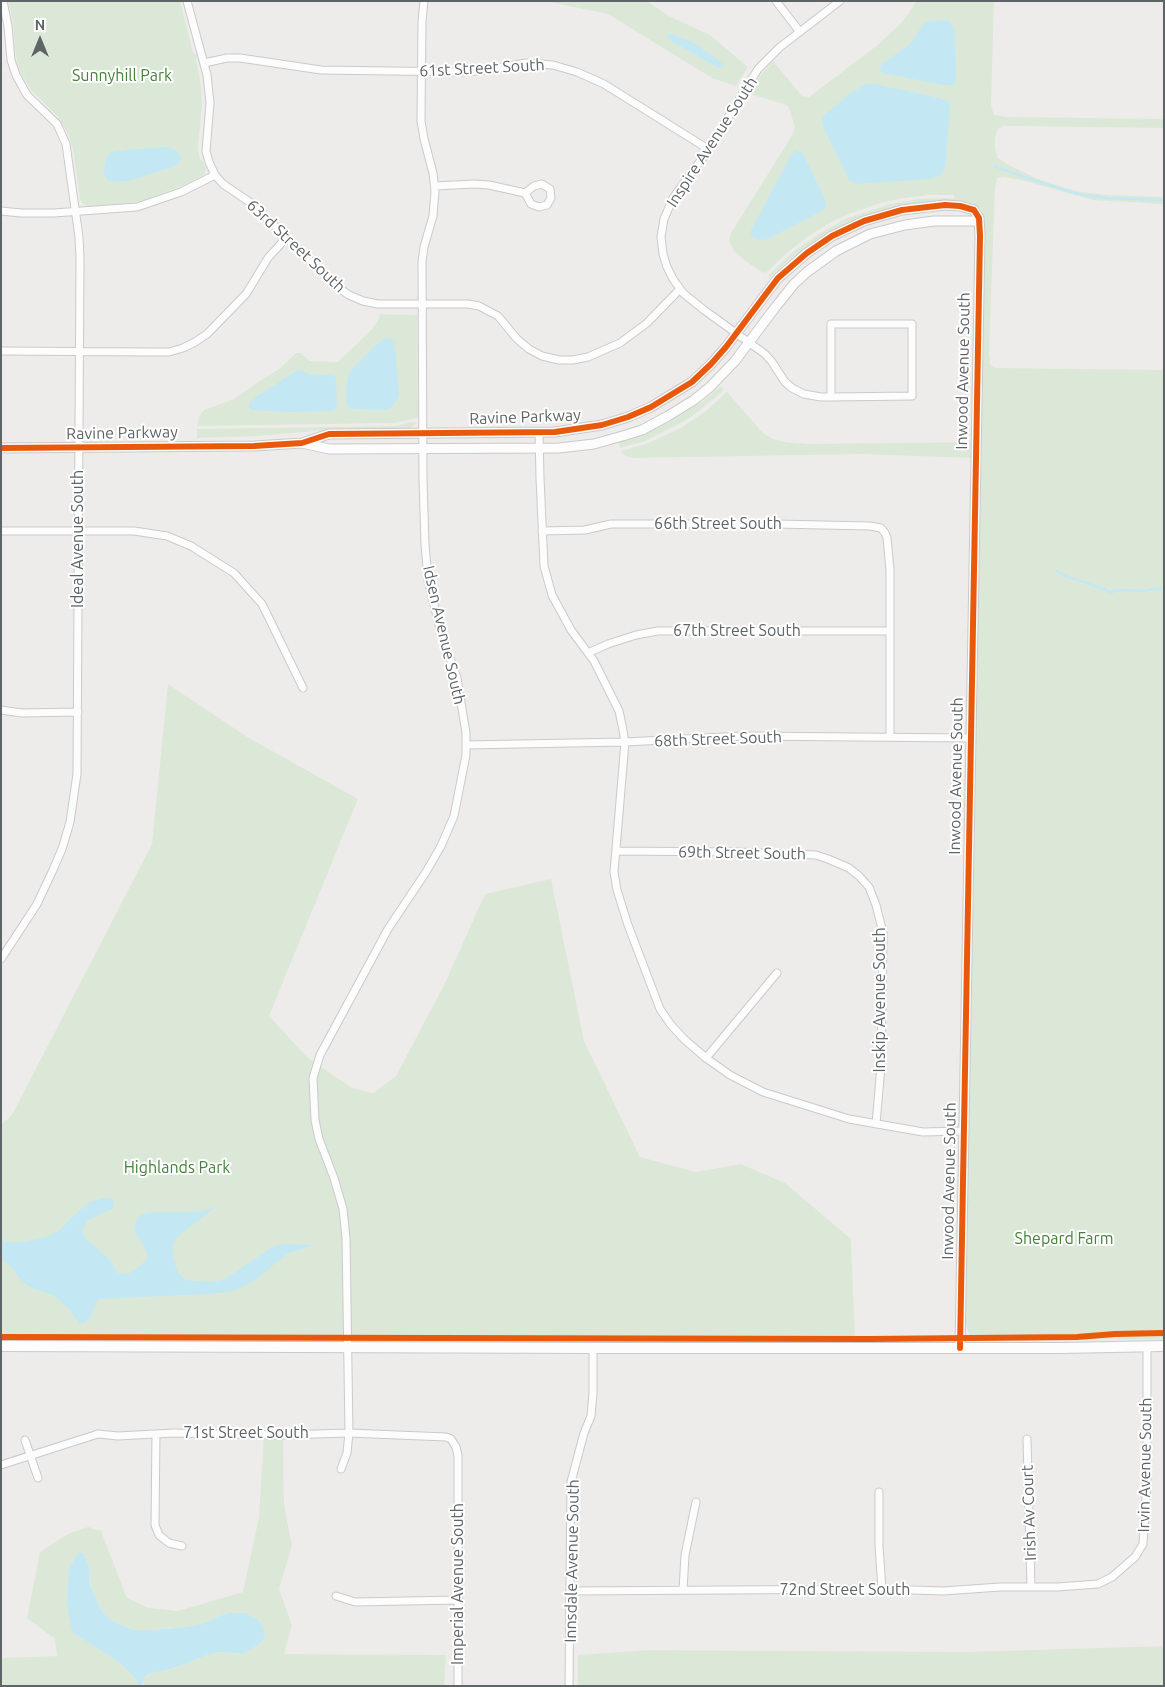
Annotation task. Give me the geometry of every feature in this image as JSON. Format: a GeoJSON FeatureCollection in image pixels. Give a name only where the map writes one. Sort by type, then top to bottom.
{"type":"FeatureCollection","features":[{"type":"Feature","properties":{"kind":"main road"},"geometry":{"type":"LineString","coordinates":[[1,1346],[347,1348],[960,1348],[1164,1346]]}},
{"type":"Feature","properties":{"kind":"street","name":"Ideal Avenue South"},"geometry":{"type":"LineString","coordinates":[[1,959],[37,904],[62,849],[70,822],[77,774],[80,258],[76,212],[65,141],[55,122],[27,94],[16,75],[10,56],[8,25],[3,1]]}},
{"type":"Feature","properties":{"kind":"street"},"geometry":{"type":"LineString","coordinates":[[1,211],[27,213],[76,212],[130,208],[144,205],[187,189],[215,175],[206,151],[210,100],[204,63],[187,1]]}},
{"type":"Feature","properties":{"kind":"street","name":"Idsen Avenue South"},"geometry":{"type":"LineString","coordinates":[[341,1469],[347,1453],[349,1433],[346,1238],[343,1209],[334,1178],[319,1139],[315,1120],[313,1078],[320,1055],[388,929],[441,846],[454,816],[466,755],[466,733],[457,678],[440,633],[428,580],[425,535],[422,256],[433,212],[435,186],[422,130],[424,1]]}},
{"type":"Feature","properties":{"kind":"street"},"geometry":{"type":"LineString","coordinates":[[776,1],[800,32]]}},
{"type":"Feature","properties":{"kind":"street","name":"Inspire Avenue South"},"geometry":{"type":"LineString","coordinates":[[831,397],[831,324],[912,324],[912,396],[831,397],[810,396],[792,388],[782,378],[768,357],[694,303],[680,289],[670,274],[661,240],[663,225],[673,198],[708,149],[760,67],[774,52],[840,1]]}},
{"type":"Feature","properties":{"kind":"street","name":"61st Street South"},"geometry":{"type":"LineString","coordinates":[[204,63],[240,58],[316,70],[422,72],[478,71],[528,63],[545,64],[562,67],[604,84],[708,149]]}},
{"type":"Feature","properties":{"kind":"street","name":"63rd Street South"},"geometry":{"type":"LineString","coordinates":[[215,175],[224,184],[251,203],[336,286],[355,298],[378,304],[468,304],[482,307],[500,318],[515,337],[529,349],[549,358],[569,360],[592,356],[624,340],[647,323],[680,289]]}},
{"type":"Feature","properties":{"kind":"street"},"geometry":{"type":"LineString","coordinates":[[435,186],[480,184],[525,193]]}},
{"type":"Feature","properties":{"kind":"street","name":"Ravine Parkway"},"geometry":{"type":"LineString","coordinates":[[302,443],[329,434],[564,431],[596,427],[628,418],[673,395],[697,377],[737,334],[764,295],[781,275],[812,249],[842,231],[877,216],[907,209],[945,205],[972,208]]}},
{"type":"Feature","properties":{"kind":"street","name":"Inwood Avenue South"},"geometry":{"type":"LineString","coordinates":[[960,1348],[979,221],[977,213],[972,208]]}},
{"type":"Feature","properties":{"kind":"street","name":"Ravine Parkway"},"geometry":{"type":"LineString","coordinates":[[1,448],[238,446],[302,443],[329,449],[540,448],[569,447],[601,442],[626,435],[655,423],[702,394],[725,373],[798,280],[827,256],[845,245],[880,231],[918,222],[979,221]]}},
{"type":"Feature","properties":{"kind":"street"},"geometry":{"type":"LineString","coordinates":[[1,351],[165,352],[193,344],[211,331],[246,294],[268,258],[286,238]]}},
{"type":"Feature","properties":{"kind":"street"},"geometry":{"type":"LineString","coordinates":[[540,432],[544,566],[552,595],[571,630],[594,661],[618,712],[622,725],[624,742],[614,872],[617,890],[628,925],[660,1008],[670,1025],[684,1040],[706,1058],[730,1075],[763,1092],[849,1119],[923,1132],[963,1131]]}},
{"type":"Feature","properties":{"kind":"street","name":"66th Street South"},"geometry":{"type":"LineString","coordinates":[[542,531],[584,530],[611,524],[776,524],[870,526],[880,528],[885,533],[887,540],[890,570],[890,630]]}},
{"type":"Feature","properties":{"kind":"street"},"geometry":{"type":"LineString","coordinates":[[1,530],[134,531],[167,536],[191,546],[234,573],[262,604],[303,688]]}},
{"type":"Feature","properties":{"kind":"street"},"geometry":{"type":"LineString","coordinates":[[890,630],[890,737]]}},
{"type":"Feature","properties":{"kind":"street","name":"67th Street South"},"geometry":{"type":"LineString","coordinates":[[588,653],[636,635],[658,631],[890,630]]}},
{"type":"Feature","properties":{"kind":"street"},"geometry":{"type":"LineString","coordinates":[[1,710],[22,713],[78,712]]}},
{"type":"Feature","properties":{"kind":"street","name":"68th Street South"},"geometry":{"type":"LineString","coordinates":[[466,745],[624,742],[744,736],[970,738]]}},
{"type":"Feature","properties":{"kind":"street","name":"69th Street South"},"geometry":{"type":"LineString","coordinates":[[616,851],[816,855],[828,858],[849,868],[862,880]]}},
{"type":"Feature","properties":{"kind":"street","name":"Inskip Avenue South"},"geometry":{"type":"LineString","coordinates":[[862,880],[868,887],[876,905],[884,933],[881,1066],[876,1124]]}},
{"type":"Feature","properties":{"kind":"street"},"geometry":{"type":"LineString","coordinates":[[706,1058],[777,973]]}},
{"type":"Feature","properties":{"kind":"street","name":"Irvin Avenue South"},"geometry":{"type":"LineString","coordinates":[[1116,1573],[1136,1557],[1142,1544],[1147,1482],[1146,1346]]}},
{"type":"Feature","properties":{"kind":"street","name":"Innsdale Avenue South"},"geometry":{"type":"LineString","coordinates":[[569,1686],[571,1482],[584,1433],[591,1416],[593,1348]]}},
{"type":"Feature","properties":{"kind":"street","name":"71st Street South"},"geometry":{"type":"LineString","coordinates":[[1,1465],[98,1434],[118,1436],[156,1434],[283,1435],[349,1433],[446,1437],[451,1439],[456,1447],[458,1456],[458,1482]]}},
{"type":"Feature","properties":{"kind":"street"},"geometry":{"type":"LineString","coordinates":[[156,1434],[155,1525],[159,1535],[169,1544],[182,1546]]}},
{"type":"Feature","properties":{"kind":"street","name":"Irish Av Court"},"geometry":{"type":"LineString","coordinates":[[1027,1439],[1031,1587]]}},
{"type":"Feature","properties":{"kind":"street"},"geometry":{"type":"LineString","coordinates":[[25,1440],[38,1478]]}},
{"type":"Feature","properties":{"kind":"street","name":"Imperial Avenue South"},"geometry":{"type":"LineString","coordinates":[[458,1482],[458,1686]]}},
{"type":"Feature","properties":{"kind":"street"},"geometry":{"type":"LineString","coordinates":[[880,1492],[879,1546],[882,1589]]}},
{"type":"Feature","properties":{"kind":"street"},"geometry":{"type":"LineString","coordinates":[[683,1590],[685,1555],[696,1502]]}},
{"type":"Feature","properties":{"kind":"street","name":"72nd Street South"},"geometry":{"type":"LineString","coordinates":[[570,1591],[882,1589],[943,1591],[1098,1584],[1116,1573]]}},
{"type":"Feature","properties":{"kind":"street"},"geometry":{"type":"LineString","coordinates":[[336,1596],[355,1602],[458,1600]]}},
{"type":"Feature","properties":{"kind":"green space","name":"Sunnyhill Park"},"geometry":{"type":"Polygon","coordinates":[[[8,1],[180,1],[193,52],[198,56],[196,60],[201,85],[202,105],[198,148],[200,159],[203,161],[206,169],[204,175],[184,185],[141,201],[87,206],[83,204],[80,199],[73,149],[68,134],[58,117],[32,91],[20,72],[16,56],[13,21],[8,1]]]}},
{"type":"Feature","properties":{"kind":"green space"},"geometry":{"type":"Polygon","coordinates":[[[545,1],[647,1],[669,16],[710,35],[748,67],[736,86],[712,78],[608,14],[545,1]]]}},
{"type":"Feature","properties":{"kind":"green space","name":"Shepard Farm"},"geometry":{"type":"Polygon","coordinates":[[[916,1],[994,1],[991,105],[994,115],[1008,117],[1164,119],[1164,128],[1003,126],[998,129],[995,138],[995,149],[998,158],[1038,179],[1082,192],[1164,197],[1164,204],[1093,200],[1025,181],[1005,177],[997,178],[989,354],[990,364],[996,368],[1164,370],[1164,1339],[979,1340],[970,1336],[965,1322],[984,233],[982,210],[972,203],[947,201],[910,204],[877,212],[828,233],[790,259],[769,278],[768,276],[794,251],[820,233],[847,218],[890,204],[918,199],[954,198],[954,195],[928,195],[899,199],[880,203],[849,214],[831,222],[806,238],[766,273],[745,261],[734,251],[729,241],[731,233],[795,128],[787,105],[749,93],[762,73],[773,61],[802,96],[809,97],[879,44],[900,24],[916,1]]]}},
{"type":"Feature","properties":{"kind":"green space"},"geometry":{"type":"Polygon","coordinates":[[[380,314],[417,315],[418,418],[394,423],[197,426],[199,417],[204,410],[234,399],[279,369],[296,353],[300,353],[310,361],[338,362],[372,329],[378,321],[380,314]]]}},
{"type":"Feature","properties":{"kind":"green space"},"geometry":{"type":"Polygon","coordinates":[[[721,386],[724,390],[683,422],[645,441],[620,448],[619,442],[645,433],[672,420],[702,402],[721,386]]]}},
{"type":"Feature","properties":{"kind":"green space"},"geometry":{"type":"Polygon","coordinates":[[[727,392],[763,433],[773,439],[784,442],[808,444],[971,442],[971,458],[862,454],[633,458],[622,453],[621,451],[646,444],[681,428],[707,410],[727,392]]]}},
{"type":"Feature","properties":{"kind":"green space"},"geometry":{"type":"Polygon","coordinates":[[[410,422],[417,423],[410,428],[337,429],[258,436],[197,438],[197,429],[395,426],[410,422]]]}},
{"type":"Feature","properties":{"kind":"green space","name":"Highlands Park"},"geometry":{"type":"Polygon","coordinates":[[[168,684],[249,738],[358,799],[269,1016],[307,1057],[352,1088],[373,1093],[396,1076],[444,985],[485,894],[551,879],[584,1041],[640,1157],[696,1172],[741,1164],[785,1183],[851,1239],[855,1339],[1,1336],[1,1125],[12,1115],[152,844],[168,684]]]}},
{"type":"Feature","properties":{"kind":"green space"},"geometry":{"type":"Polygon","coordinates":[[[264,1435],[283,1435],[284,1505],[292,1546],[279,1589],[292,1625],[284,1654],[446,1655],[444,1686],[143,1686],[143,1679],[148,1674],[171,1669],[220,1652],[243,1654],[262,1642],[245,1613],[221,1615],[202,1624],[187,1627],[133,1630],[111,1620],[101,1610],[89,1582],[90,1571],[72,1631],[120,1663],[137,1681],[137,1686],[1,1686],[1,1658],[57,1656],[55,1639],[27,1618],[40,1552],[68,1534],[88,1527],[101,1531],[127,1598],[149,1608],[178,1611],[243,1592],[259,1517],[264,1435]]]}},
{"type":"Feature","properties":{"kind":"green space"},"geometry":{"type":"Polygon","coordinates":[[[1164,1646],[1164,1686],[578,1686],[578,1655],[650,1650],[967,1652],[1164,1646]]]}},
{"type":"Feature","properties":{"kind":"water"},"geometry":{"type":"Polygon","coordinates":[[[947,20],[952,24],[955,31],[956,79],[954,85],[942,85],[880,71],[882,64],[910,44],[923,24],[930,21],[947,20]]]}},
{"type":"Feature","properties":{"kind":"water"},"geometry":{"type":"Polygon","coordinates":[[[669,33],[697,45],[725,67],[717,67],[673,42],[667,37],[669,33]]]}},
{"type":"Feature","properties":{"kind":"water"},"geometry":{"type":"Polygon","coordinates":[[[866,84],[875,84],[931,96],[948,102],[950,107],[945,169],[940,176],[930,179],[857,184],[849,180],[823,126],[822,119],[824,115],[852,92],[866,84]]]}},
{"type":"Feature","properties":{"kind":"water"},"geometry":{"type":"Polygon","coordinates":[[[166,147],[176,150],[181,158],[179,163],[173,167],[128,181],[114,182],[105,177],[106,159],[111,152],[166,147]]]}},
{"type":"Feature","properties":{"kind":"water"},"geometry":{"type":"Polygon","coordinates":[[[795,151],[801,152],[804,155],[826,202],[826,207],[768,239],[756,239],[751,235],[751,230],[791,155],[795,151]]]}},
{"type":"Feature","properties":{"kind":"water"},"geometry":{"type":"Polygon","coordinates":[[[387,337],[392,340],[395,347],[399,394],[396,402],[391,408],[384,410],[350,409],[347,405],[346,396],[347,380],[350,371],[380,341],[387,337]]]}},
{"type":"Feature","properties":{"kind":"water"},"geometry":{"type":"Polygon","coordinates":[[[300,370],[308,374],[336,377],[337,405],[334,411],[290,412],[252,410],[249,408],[249,403],[259,395],[300,370]]]}},
{"type":"Feature","properties":{"kind":"water"},"geometry":{"type":"Polygon","coordinates":[[[102,1198],[111,1198],[114,1203],[113,1209],[87,1221],[82,1231],[85,1238],[108,1258],[118,1273],[128,1274],[147,1259],[147,1252],[134,1230],[136,1221],[141,1214],[152,1212],[193,1212],[217,1206],[177,1237],[173,1246],[173,1257],[178,1273],[186,1280],[213,1282],[225,1279],[274,1246],[284,1244],[315,1245],[287,1254],[254,1281],[234,1291],[210,1294],[98,1299],[90,1318],[80,1324],[70,1310],[53,1295],[32,1288],[23,1282],[9,1265],[1,1259],[1,1239],[7,1242],[23,1242],[46,1237],[60,1230],[88,1203],[102,1198]]]}},
{"type":"Feature","properties":{"kind":"water"},"geometry":{"type":"Polygon","coordinates":[[[78,1553],[83,1553],[86,1559],[90,1571],[89,1582],[101,1610],[111,1620],[133,1630],[186,1627],[202,1624],[221,1615],[245,1613],[257,1619],[263,1626],[265,1636],[262,1642],[243,1654],[220,1652],[211,1654],[171,1669],[148,1674],[143,1679],[142,1686],[137,1686],[137,1681],[120,1663],[72,1632],[67,1604],[69,1569],[78,1553]]]}},
{"type":"Feature","properties":{"kind":"waterway"},"geometry":{"type":"LineString","coordinates":[[994,166],[1078,194],[1106,198],[1164,200]]}},
{"type":"Feature","properties":{"kind":"waterway"},"geometry":{"type":"LineString","coordinates":[[1057,571],[1065,576],[1110,592],[1164,588]]}},
{"type":"Feature","properties":{"kind":"cycle path"},"geometry":{"type":"LineString","coordinates":[[1,448],[254,446],[302,443],[329,434],[555,432],[602,425],[651,407],[692,382],[726,347],[778,278],[807,253],[832,236],[864,221],[902,210],[945,205],[960,206],[974,210],[979,218],[980,236],[960,1348]]}},
{"type":"Feature","properties":{"kind":"cycle path"},"geometry":{"type":"LineString","coordinates":[[1,1337],[868,1339],[1077,1337],[1164,1333]]}}]}
